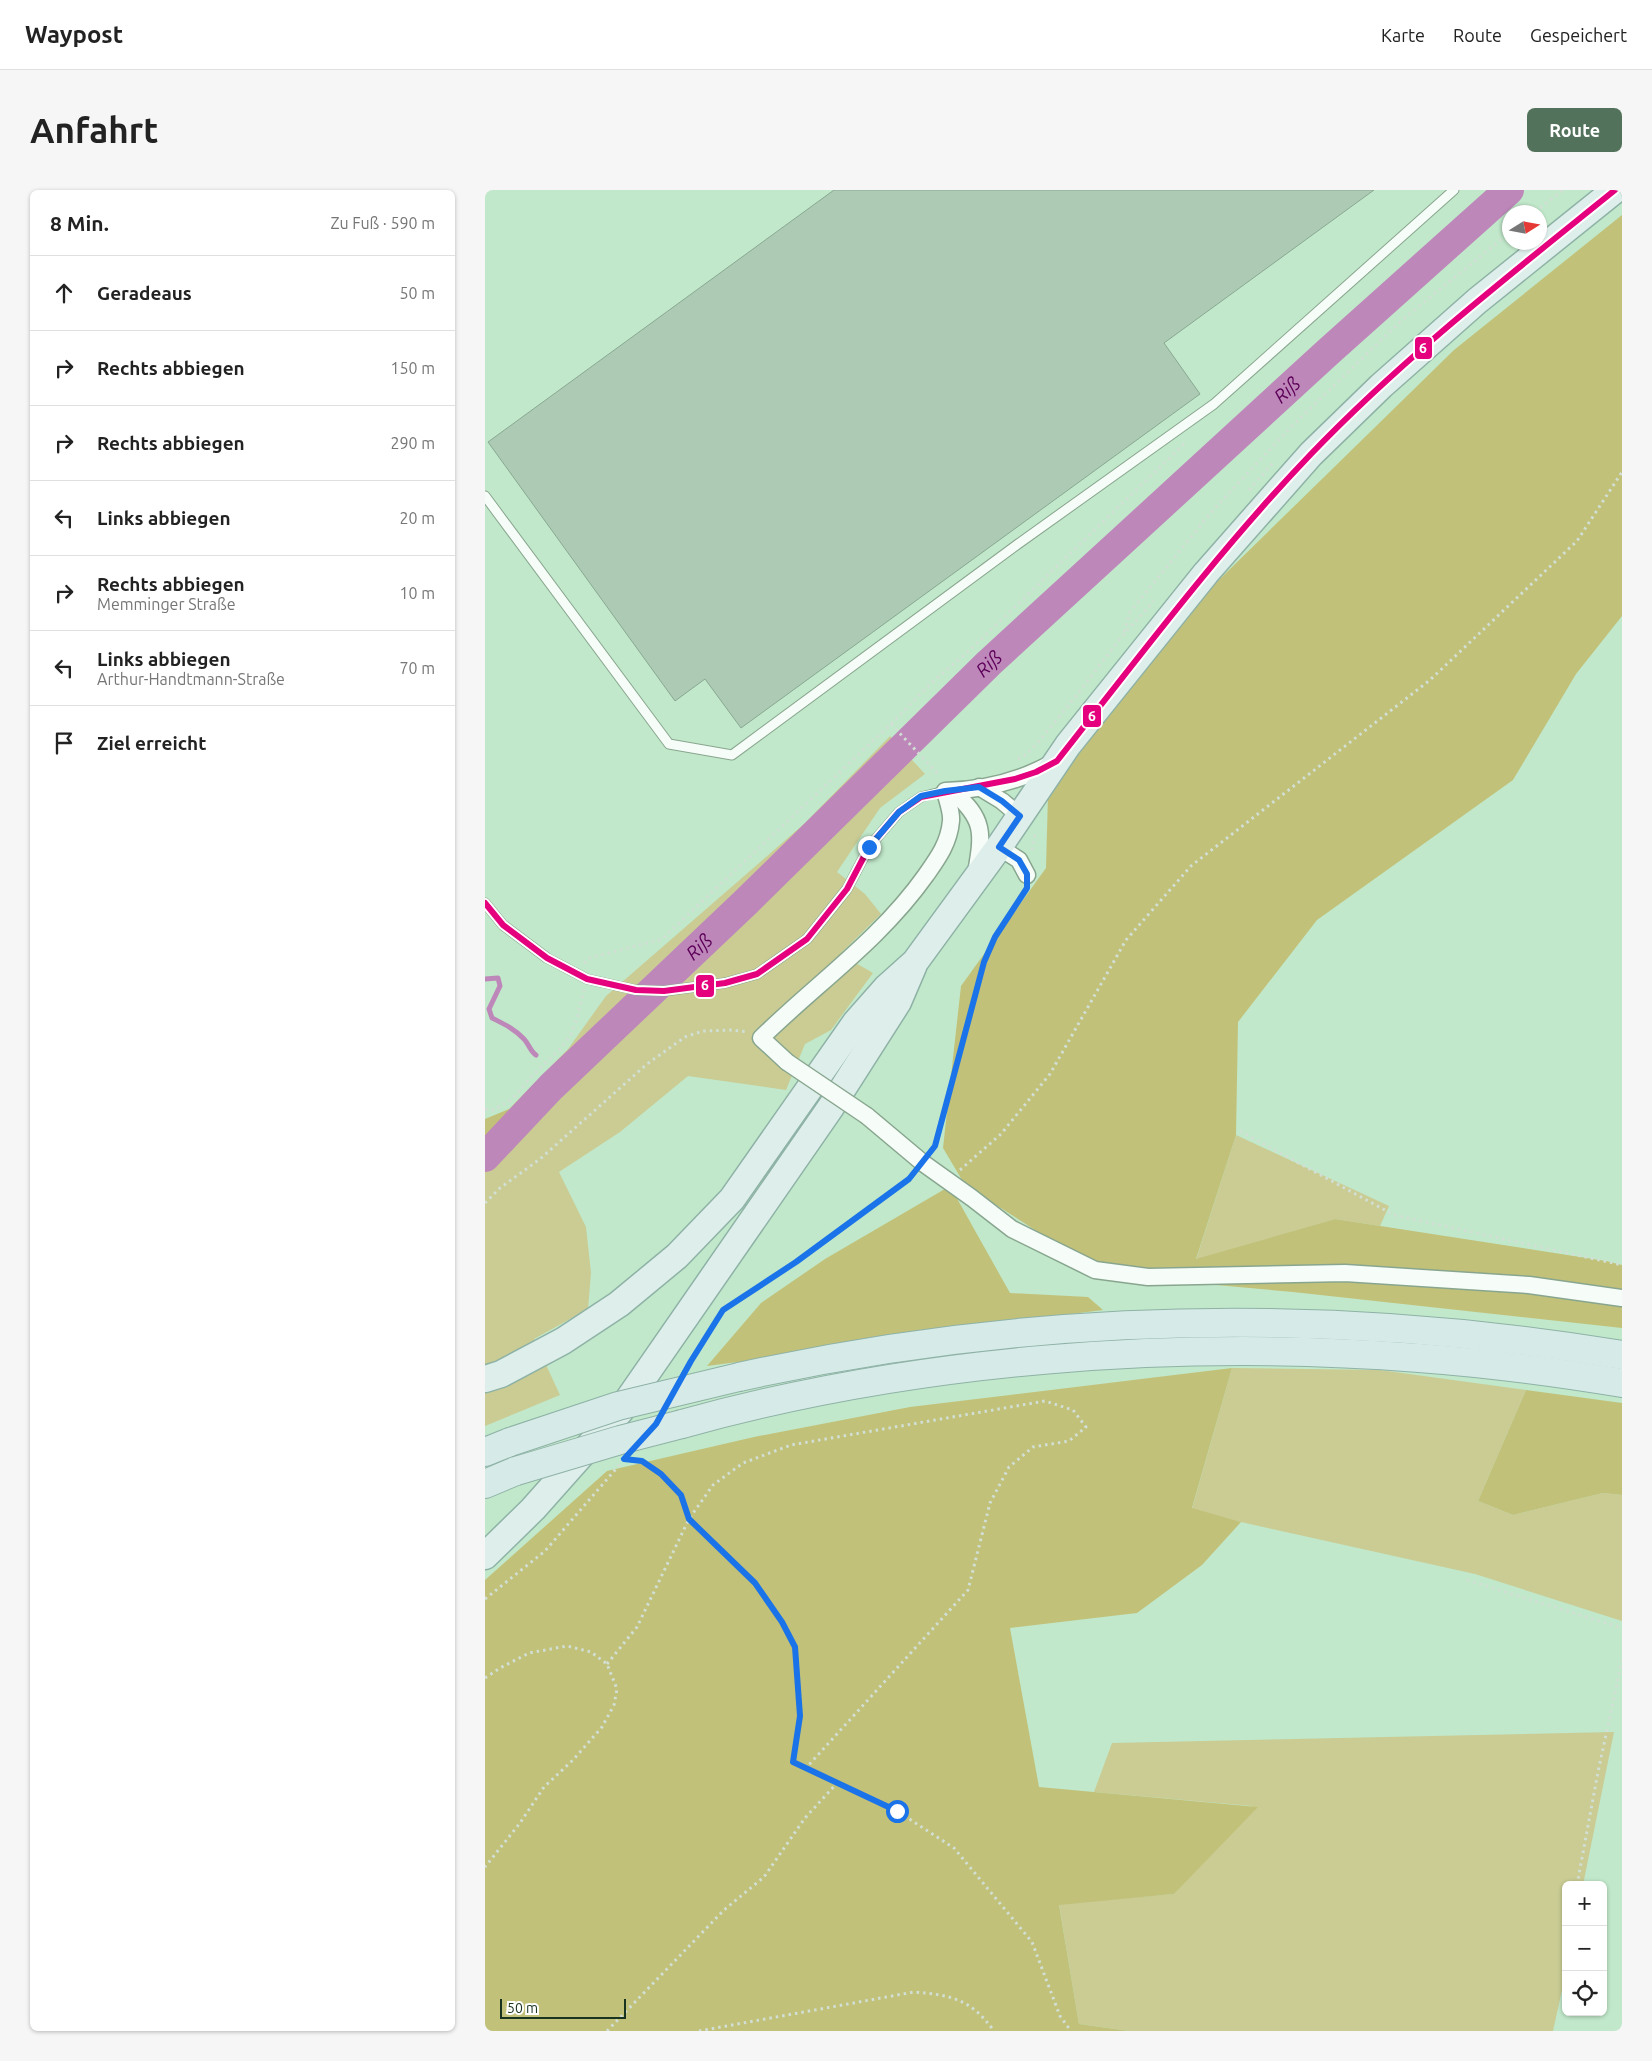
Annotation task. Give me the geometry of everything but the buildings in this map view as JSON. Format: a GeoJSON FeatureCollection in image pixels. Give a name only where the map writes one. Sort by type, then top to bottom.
{"type":"FeatureCollection","features":[{"type":"Feature","properties":{"kind":"highway"},"geometry":{"type":"LineString","coordinates":[[485,1452],[498,1444],[618,1406],[739,1377],[906,1345],[1057,1328],[1190,1322],[1365,1325],[1524,1340],[1622,1355]]}},
{"type":"Feature","properties":{"kind":"highway"},"geometry":{"type":"LineString","coordinates":[[485,1482],[620,1440],[782,1400],[922,1375],[1045,1361],[1147,1354],[1244,1352],[1416,1357],[1509,1367],[1622,1383]]}},
{"type":"Feature","properties":{"kind":"main road"},"geometry":{"type":"LineString","coordinates":[[485,1380],[501,1374],[563,1341],[619,1304],[677,1256],[732,1199],[857,1022],[886,988],[915,962],[999,847],[1028,824],[1057,761],[1206,573],[1311,454],[1381,386],[1477,301],[1615,190]]}},
{"type":"Feature","properties":{"kind":"main road"},"geometry":{"type":"LineString","coordinates":[[485,1556],[533,1508],[621,1410],[831,1107],[899,1002],[915,962]]}},
{"type":"Feature","properties":{"kind":"street"},"geometry":{"type":"LineString","coordinates":[[948,791],[979,787],[1015,779],[1036,772],[1057,761]]}},
{"type":"Feature","properties":{"kind":"street"},"geometry":{"type":"LineString","coordinates":[[979,787],[1002,801],[1028,824]]}},
{"type":"Feature","properties":{"kind":"street"},"geometry":{"type":"LineString","coordinates":[[948,791],[952,818],[949,834],[943,851],[911,896],[869,942],[761,1038],[787,1062],[867,1116],[923,1163],[949,1180],[1011,1229],[1095,1270],[1148,1276],[1345,1273],[1529,1286],[1622,1298]]}},
{"type":"Feature","properties":{"kind":"street"},"geometry":{"type":"LineString","coordinates":[[948,791],[964,802],[974,814],[980,829],[981,845],[974,881]]}},
{"type":"Feature","properties":{"kind":"street"},"geometry":{"type":"LineString","coordinates":[[999,847],[1019,860],[1027,874]]}},
{"type":"Feature","properties":{"kind":"lane"},"geometry":{"type":"LineString","coordinates":[[485,496],[669,744],[732,754],[1018,544],[1214,404],[1454,190]]}},
{"type":"Feature","properties":{"kind":"lane"},"geometry":{"type":"LineString","coordinates":[[485,903],[503,925],[547,958],[587,979],[636,990],[664,992],[725,983],[757,974],[807,939],[847,889],[869,847],[899,812],[921,796],[948,791]]}},
{"type":"Feature","properties":{"kind":"path"},"geometry":{"type":"LineString","coordinates":[[1544,205],[1563,190]]}},
{"type":"Feature","properties":{"kind":"path"},"geometry":{"type":"LineString","coordinates":[[1011,762],[1027,754],[1073,700],[1123,635],[1130,612],[1214,509],[1337,381],[1401,321],[1502,239]]}},
{"type":"Feature","properties":{"kind":"path"},"geometry":{"type":"LineString","coordinates":[[575,972],[590,958],[662,939],[891,724],[930,684],[971,649],[1188,440]]}},
{"type":"Feature","properties":{"kind":"path"},"geometry":{"type":"LineString","coordinates":[[949,1180],[1001,1134],[1050,1074],[1126,940],[1191,866],[1430,680],[1577,542],[1622,472]]}},
{"type":"Feature","properties":{"kind":"path"},"geometry":{"type":"LineString","coordinates":[[891,724],[919,755],[940,774],[949,773]]}},
{"type":"Feature","properties":{"kind":"path"},"geometry":{"type":"LineString","coordinates":[[686,1369],[723,1310],[796,1262],[909,1179],[935,1146],[984,962],[995,937],[1027,888],[1028,824]]}},
{"type":"Feature","properties":{"kind":"path"},"geometry":{"type":"LineString","coordinates":[[485,1109],[493,1110],[511,1100],[570,1036],[577,1019],[587,979]]}},
{"type":"Feature","properties":{"kind":"path"},"geometry":{"type":"LineString","coordinates":[[485,1203],[501,1188],[540,1159],[647,1064],[685,1037],[703,1031],[732,1030],[753,1033],[761,1038]]}},
{"type":"Feature","properties":{"kind":"path"},"geometry":{"type":"LineString","coordinates":[[1240,1131],[1394,1215],[1622,1265]]}},
{"type":"Feature","properties":{"kind":"path"},"geometry":{"type":"LineString","coordinates":[[607,1664],[637,1627],[689,1519],[713,1485],[743,1463],[791,1445],[1045,1401],[1073,1410],[1086,1427],[1069,1441],[1033,1447],[1009,1467],[991,1503],[968,1590],[807,1768]]}},
{"type":"Feature","properties":{"kind":"path"},"geometry":{"type":"LineString","coordinates":[[485,1599],[545,1551],[624,1459],[642,1461],[661,1474],[681,1495],[689,1519],[755,1583],[782,1622],[795,1647],[800,1716],[793,1762],[897,1811],[954,1848],[1032,1942],[1060,2016],[1071,2031]]}},
{"type":"Feature","properties":{"kind":"path"},"geometry":{"type":"LineString","coordinates":[[1467,1580],[1622,1628]]}},
{"type":"Feature","properties":{"kind":"path"},"geometry":{"type":"LineString","coordinates":[[485,1678],[529,1653],[567,1646],[591,1652],[607,1664],[617,1689],[609,1716],[594,1737],[545,1787],[520,1824],[485,1867]]}},
{"type":"Feature","properties":{"kind":"path"},"geometry":{"type":"LineString","coordinates":[[1578,1881],[1598,1772],[1622,1660]]}},
{"type":"Feature","properties":{"kind":"path"},"geometry":{"type":"LineString","coordinates":[[607,2031],[724,1910],[764,1877],[805,1818],[838,1782]]}},
{"type":"Feature","properties":{"kind":"path"},"geometry":{"type":"LineString","coordinates":[[699,2031],[914,1992],[943,1994],[969,2005],[994,2031]]}},
{"type":"Feature","properties":{"kind":"green space"},"geometry":{"type":"Polygon","coordinates":[[[890,736],[925,774],[880,808],[837,872],[865,894],[881,914],[840,954],[873,973],[831,1030],[805,1044],[786,1090],[688,1076],[620,1132],[559,1172],[586,1227],[591,1273],[588,1309],[534,1339],[560,1395],[485,1426],[485,1171],[523,1127],[509,1109],[568,1049],[606,996],[805,823],[890,736]]]}},
{"type":"Feature","properties":{"kind":"green space"},"geometry":{"type":"Polygon","coordinates":[[[1236,1135],[1389,1206],[1380,1226],[1335,1219],[1196,1260],[1236,1135]]]}},
{"type":"Feature","properties":{"kind":"green space"},"geometry":{"type":"Polygon","coordinates":[[[1232,1368],[1380,1370],[1526,1390],[1478,1501],[1513,1515],[1603,1493],[1622,1495],[1622,1621],[1475,1574],[1241,1522],[1192,1509],[1232,1368]]]}},
{"type":"Feature","properties":{"kind":"green space"},"geometry":{"type":"Polygon","coordinates":[[[1614,1732],[1584,1881],[1562,1881],[1562,1990],[1553,2031],[1129,2031],[1079,2024],[1059,1904],[1174,1894],[1252,1806],[1094,1792],[1112,1743],[1614,1732]]]}},
{"type":"Feature","properties":{"kind":"shaded area"},"geometry":{"type":"Polygon","coordinates":[[[1622,215],[1622,616],[1576,674],[1513,780],[1317,920],[1238,1022],[1236,1135],[1196,1259],[1335,1219],[1606,1261],[1622,1265],[1622,1328],[1293,1292],[1138,1278],[1077,1257],[965,1185],[943,1148],[961,986],[1046,868],[1048,795],[1187,611],[1454,350],[1622,215]]]}},
{"type":"Feature","properties":{"kind":"shaded area"},"geometry":{"type":"Polygon","coordinates":[[[509,1109],[524,1127],[485,1171],[485,1119],[509,1109]]]}},
{"type":"Feature","properties":{"kind":"shaded area"},"geometry":{"type":"Polygon","coordinates":[[[950,1186],[1010,1293],[1088,1297],[1103,1310],[888,1337],[797,1354],[707,1366],[761,1303],[825,1259],[950,1186]]]}},
{"type":"Feature","properties":{"kind":"shaded area"},"geometry":{"type":"Polygon","coordinates":[[[1232,1368],[1192,1508],[1241,1522],[1202,1565],[1137,1613],[1010,1628],[1039,1787],[1258,1807],[1174,1894],[1059,1905],[1079,2024],[1129,2031],[485,2031],[485,1580],[607,1471],[754,1437],[910,1407],[1232,1368]]]}},
{"type":"Feature","properties":{"kind":"shaded area"},"geometry":{"type":"Polygon","coordinates":[[[1526,1390],[1622,1403],[1622,1495],[1603,1493],[1513,1515],[1478,1501],[1526,1390]]]}},
{"type":"Feature","properties":{"kind":"waterway","name":"Riß"},"geometry":{"type":"LineString","coordinates":[[485,1157],[551,1087],[747,901],[989,663],[1328,352],[1509,190]]}},
{"type":"Feature","properties":{"kind":"waterway"},"geometry":{"type":"LineString","coordinates":[[485,979],[498,978],[500,986],[489,1009],[492,1018],[517,1032],[536,1055]]}},
{"type":"Feature","properties":{"kind":"transit line","name":"6"},"geometry":{"type":"LineString","coordinates":[[485,903],[503,925],[547,958],[587,979],[636,990],[664,991],[725,983],[757,974],[807,939],[847,889],[869,847],[899,812],[921,797],[1015,779],[1036,772],[1057,761],[1149,643],[1244,528],[1277,490],[1346,418],[1459,317],[1615,190]]}},
{"type":"Feature","properties":{"kind":"route"},"geometry":{"type":"LineString","coordinates":[[869,847],[899,812],[921,796],[945,791],[979,787],[1002,801],[1020,816],[999,847],[1019,860],[1027,874],[1027,888],[995,937],[984,962],[935,1146],[909,1179],[796,1262],[723,1310],[691,1361],[656,1424],[624,1459],[642,1461],[661,1474],[681,1495],[689,1519],[755,1583],[782,1622],[795,1647],[800,1716],[793,1762],[897,1811]]}}]}
